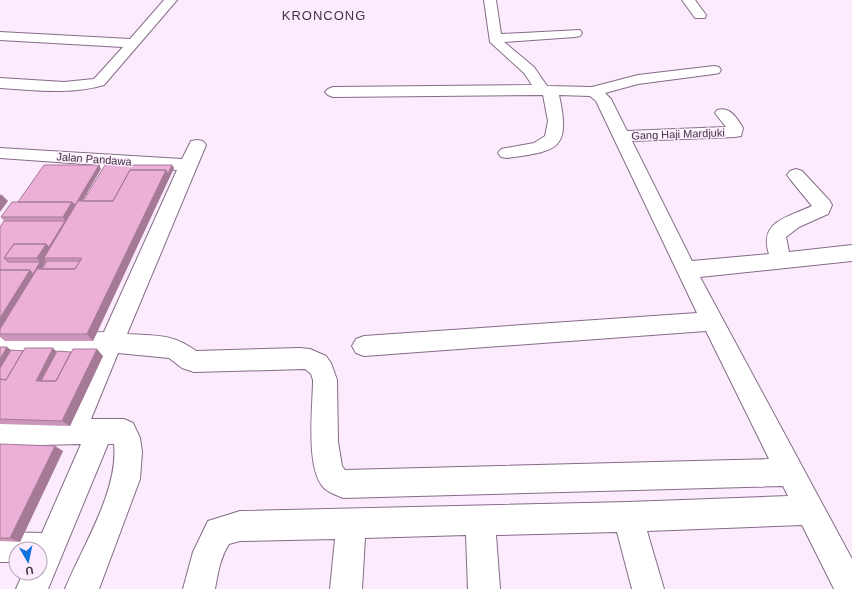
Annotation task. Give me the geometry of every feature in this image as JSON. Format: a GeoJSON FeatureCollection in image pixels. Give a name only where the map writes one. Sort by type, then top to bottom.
{"type":"FeatureCollection","features":[{"type":"Feature","properties":{"kind":"street"},"geometry":{"type":"LineString","coordinates":[[0,83],[75,86],[92,85],[104,79],[171,0]]}},
{"type":"Feature","properties":{"kind":"street"},"geometry":{"type":"LineString","coordinates":[[490,0],[495,38],[501,47],[532,73],[546,90],[557,126],[556,135],[551,141],[536,149],[507,153]]}},
{"type":"Feature","properties":{"kind":"street"},"geometry":{"type":"LineString","coordinates":[[688,0],[700,15]]}},
{"type":"Feature","properties":{"kind":"street"},"geometry":{"type":"LineString","coordinates":[[495,38],[575,33]]}},
{"type":"Feature","properties":{"kind":"street"},"geometry":{"type":"LineString","coordinates":[[0,36],[134,43]]}},
{"type":"Feature","properties":{"kind":"street"},"geometry":{"type":"LineString","coordinates":[[333,92],[546,90],[594,92],[639,79],[714,70]]}},
{"type":"Feature","properties":{"kind":"street"},"geometry":{"type":"LineString","coordinates":[[594,92],[603,99],[686,270],[851,589]]}},
{"type":"Feature","properties":{"kind":"street","name":"Gang Haji Mardjuki"},"geometry":{"type":"LineString","coordinates":[[621,136],[735,132],[734,128],[722,113]]}},
{"type":"Feature","properties":{"kind":"street"},"geometry":{"type":"LineString","coordinates":[[72,432],[197,145]]}},
{"type":"Feature","properties":{"kind":"street","name":"Jalan Pandawa"},"geometry":{"type":"LineString","coordinates":[[0,153],[188,165]]}},
{"type":"Feature","properties":{"kind":"street"},"geometry":{"type":"LineString","coordinates":[[38,175],[51,156]]}},
{"type":"Feature","properties":{"kind":"street"},"geometry":{"type":"LineString","coordinates":[[82,208],[111,161]]}},
{"type":"Feature","properties":{"kind":"street"},"geometry":{"type":"LineString","coordinates":[[781,260],[776,245],[776,235],[788,224],[816,212],[821,209],[822,206],[796,175]]}},
{"type":"Feature","properties":{"kind":"street"},"geometry":{"type":"LineString","coordinates":[[686,270],[781,260],[849,256]]}},
{"type":"Feature","properties":{"kind":"street"},"geometry":{"type":"LineString","coordinates":[[364,346],[712,321]]}},
{"type":"Feature","properties":{"kind":"street"},"geometry":{"type":"LineString","coordinates":[[0,345],[13,324]]}},
{"type":"Feature","properties":{"kind":"street"},"geometry":{"type":"LineString","coordinates":[[0,345],[111,342],[173,348],[179,350],[188,360],[194,362],[300,358],[315,361],[324,372],[325,380],[326,459],[331,475],[335,481],[343,484],[790,472]]}},
{"type":"Feature","properties":{"kind":"street"},"geometry":{"type":"LineString","coordinates":[[48,553],[89,460],[99,431]]}},
{"type":"Feature","properties":{"kind":"street"},"geometry":{"type":"LineString","coordinates":[[0,433],[99,431],[124,432],[129,458],[128,472],[124,486],[87,580],[81,589]]}},
{"type":"Feature","properties":{"kind":"street"},"geometry":{"type":"LineString","coordinates":[[199,589],[206,553],[219,532],[228,528],[240,526],[628,517],[809,510]]}},
{"type":"Feature","properties":{"kind":"street"},"geometry":{"type":"LineString","coordinates":[[628,517],[648,589]]}},
{"type":"Feature","properties":{"kind":"street"},"geometry":{"type":"LineString","coordinates":[[480,521],[484,589]]}},
{"type":"Feature","properties":{"kind":"street"},"geometry":{"type":"LineString","coordinates":[[346,589],[351,524]]}},
{"type":"Feature","properties":{"kind":"building"},"geometry":{"type":"Polygon","coordinates":[[[44,165],[99,165],[75,205],[72,202],[18,202],[44,165]]]}},
{"type":"Feature","properties":{"kind":"building"},"geometry":{"type":"Polygon","coordinates":[[[105,165],[172,165],[168,174],[166,170],[130,170],[113,201],[83,201],[105,165]]]}},
{"type":"Feature","properties":{"kind":"building"},"geometry":{"type":"Polygon","coordinates":[[[130,170],[166,170],[87,334],[0,334],[0,329],[37,269],[75,269],[82,258],[44,258],[78,201],[113,201],[130,170]]]}},
{"type":"Feature","properties":{"kind":"building"},"geometry":{"type":"Polygon","coordinates":[[[12,202],[72,202],[63,217],[1,217],[12,202]]]}},
{"type":"Feature","properties":{"kind":"building"},"geometry":{"type":"Polygon","coordinates":[[[4,221],[65,221],[49,247],[46,244],[14,244],[4,258],[8,262],[40,262],[33,274],[30,270],[0,270],[0,227],[4,221]]]}},
{"type":"Feature","properties":{"kind":"building"},"geometry":{"type":"Polygon","coordinates":[[[14,244],[46,244],[37,258],[4,258],[14,244]]]}},
{"type":"Feature","properties":{"kind":"building"},"geometry":{"type":"Polygon","coordinates":[[[47,261],[80,261],[75,269],[42,269],[47,261]]]}},
{"type":"Feature","properties":{"kind":"building"},"geometry":{"type":"Polygon","coordinates":[[[0,270],[30,270],[0,318],[0,270]]]}},
{"type":"Feature","properties":{"kind":"building"},"geometry":{"type":"Polygon","coordinates":[[[0,347],[7,347],[0,359],[0,347]]]}},
{"type":"Feature","properties":{"kind":"building"},"geometry":{"type":"Polygon","coordinates":[[[25,348],[53,348],[36,381],[56,381],[73,349],[97,349],[62,421],[0,419],[0,379],[6,380],[25,348]]]}},
{"type":"Feature","properties":{"kind":"building"},"geometry":{"type":"Polygon","coordinates":[[[11,350],[23,351],[6,380],[0,379],[0,368],[11,350]]]}},
{"type":"Feature","properties":{"kind":"building"},"geometry":{"type":"Polygon","coordinates":[[[57,351],[71,352],[56,381],[41,381],[57,351]]]}},
{"type":"Feature","properties":{"kind":"building"},"geometry":{"type":"Polygon","coordinates":[[[0,444],[55,446],[10,538],[0,538],[0,444]]]}},
{"type":"Feature","properties":{"kind":"district","name":"KRONCONG"},"geometry":{"type":"Point","coordinates":[324,15]}}]}
